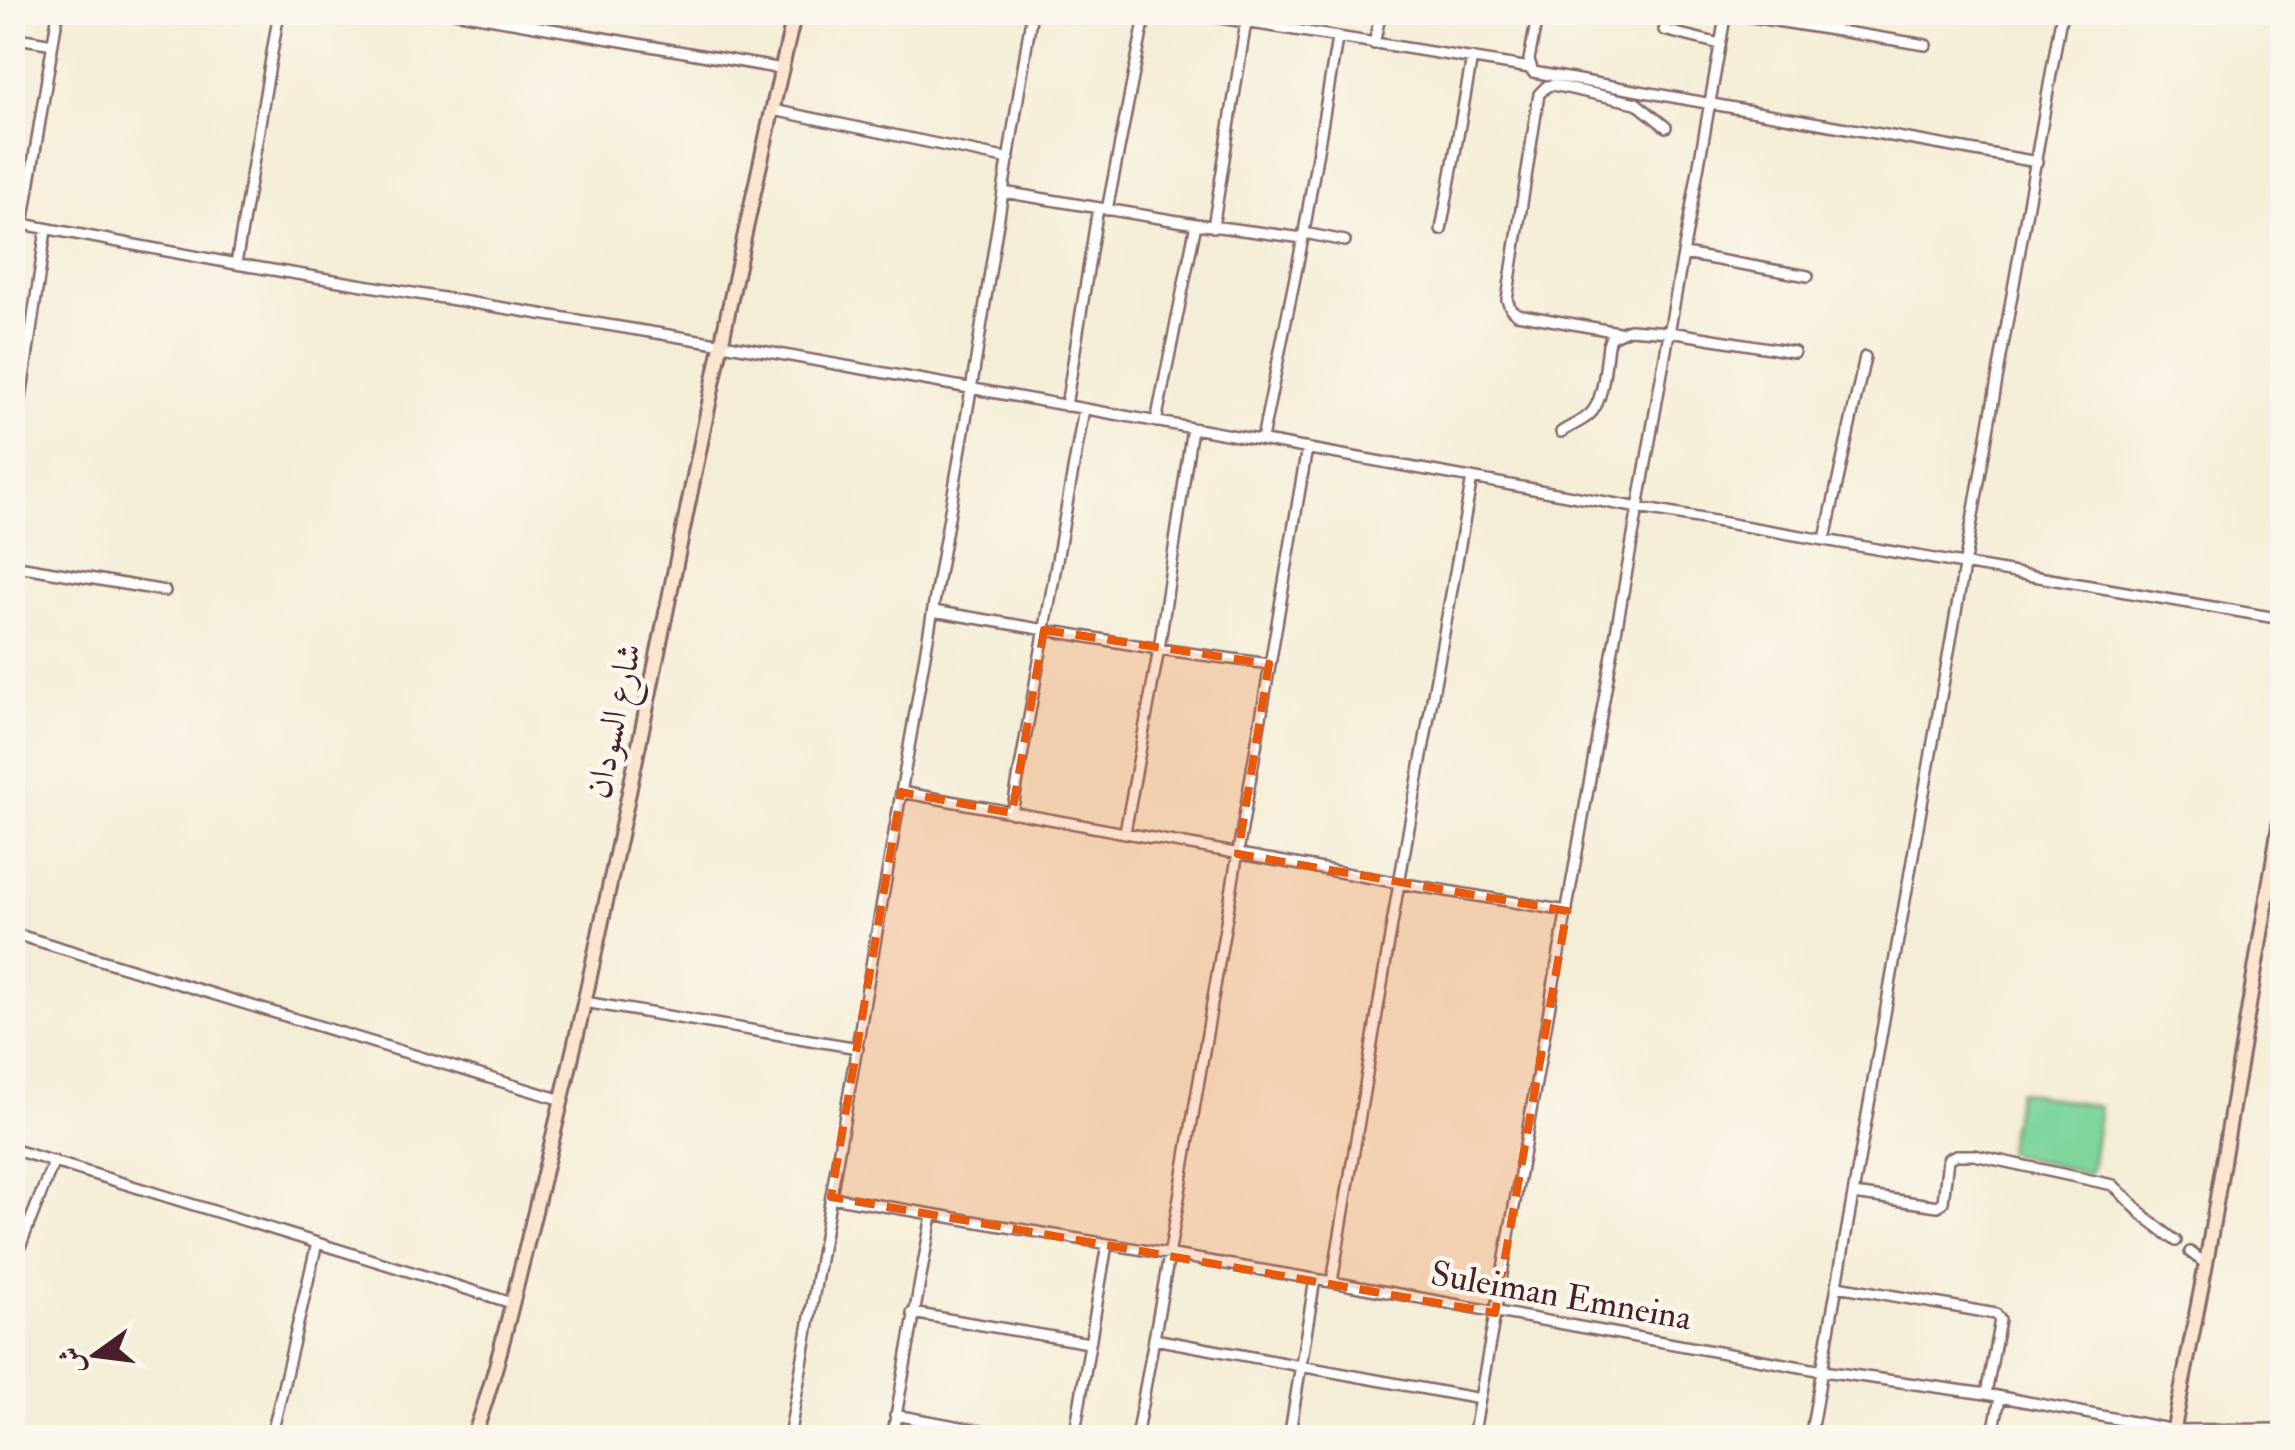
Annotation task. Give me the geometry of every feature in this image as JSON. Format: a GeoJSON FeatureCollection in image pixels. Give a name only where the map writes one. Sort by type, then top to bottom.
{"type":"FeatureCollection","features":[{"type":"Feature","properties":{"kind":"main road","name":"شارع السودان"},"geometry":{"type":"LineString","coordinates":[[473,1438],[512,1303],[562,1100],[795,12]]}},
{"type":"Feature","properties":{"kind":"main road"},"geometry":{"type":"LineString","coordinates":[[2173,1434],[2278,862],[2282,808]]}},
{"type":"Feature","properties":{"kind":"street"},"geometry":{"type":"LineString","coordinates":[[58,12],[18,223],[2282,618]]}},
{"type":"Feature","properties":{"kind":"street"},"geometry":{"type":"LineString","coordinates":[[236,264],[279,12]]}},
{"type":"Feature","properties":{"kind":"street"},"geometry":{"type":"LineString","coordinates":[[454,12],[782,68]]}},
{"type":"Feature","properties":{"kind":"street"},"geometry":{"type":"LineString","coordinates":[[789,1438],[971,390],[1032,12]]}},
{"type":"Feature","properties":{"kind":"street"},"geometry":{"type":"LineString","coordinates":[[1066,406],[1102,209],[1146,12]]}},
{"type":"Feature","properties":{"kind":"street"},"geometry":{"type":"LineString","coordinates":[[1184,12],[1530,68]]}},
{"type":"Feature","properties":{"kind":"street"},"geometry":{"type":"LineString","coordinates":[[1374,44],[1381,12]]}},
{"type":"Feature","properties":{"kind":"street"},"geometry":{"type":"LineString","coordinates":[[1538,12],[1529,60],[1533,72],[2036,162]]}},
{"type":"Feature","properties":{"kind":"street"},"geometry":{"type":"LineString","coordinates":[[1810,1438],[2062,12]]}},
{"type":"Feature","properties":{"kind":"street"},"geometry":{"type":"LineString","coordinates":[[1473,1438],[1726,13],[1926,45]]}},
{"type":"Feature","properties":{"kind":"street"},"geometry":{"type":"LineString","coordinates":[[1213,226],[1246,22]]}},
{"type":"Feature","properties":{"kind":"street"},"geometry":{"type":"LineString","coordinates":[[1664,30],[1720,44]]}},
{"type":"Feature","properties":{"kind":"street"},"geometry":{"type":"LineString","coordinates":[[12,37],[53,44]]}},
{"type":"Feature","properties":{"kind":"street"},"geometry":{"type":"LineString","coordinates":[[1262,439],[1337,38]]}},
{"type":"Feature","properties":{"kind":"street"},"geometry":{"type":"LineString","coordinates":[[1441,230],[1472,58]]}},
{"type":"Feature","properties":{"kind":"street"},"geometry":{"type":"LineString","coordinates":[[1618,332],[1518,314],[1507,300],[1539,94],[1553,85],[1636,103],[1666,126]]}},
{"type":"Feature","properties":{"kind":"street"},"geometry":{"type":"LineString","coordinates":[[773,110],[1008,159]]}},
{"type":"Feature","properties":{"kind":"street"},"geometry":{"type":"LineString","coordinates":[[1003,192],[1196,224],[1345,241]]}},
{"type":"Feature","properties":{"kind":"street"},"geometry":{"type":"LineString","coordinates":[[1156,422],[1196,224]]}},
{"type":"Feature","properties":{"kind":"street"},"geometry":{"type":"LineString","coordinates":[[12,459],[46,230]]}},
{"type":"Feature","properties":{"kind":"street"},"geometry":{"type":"LineString","coordinates":[[1684,254],[1808,276]]}},
{"type":"Feature","properties":{"kind":"street"},"geometry":{"type":"LineString","coordinates":[[1561,432],[1596,409],[1608,345],[1618,332],[1670,332],[1794,352]]}},
{"type":"Feature","properties":{"kind":"street"},"geometry":{"type":"LineString","coordinates":[[1825,539],[1864,357]]}},
{"type":"Feature","properties":{"kind":"street"},"geometry":{"type":"LineString","coordinates":[[1012,812],[1084,409]]}},
{"type":"Feature","properties":{"kind":"street"},"geometry":{"type":"LineString","coordinates":[[1125,832],[1159,649],[1192,428]]}},
{"type":"Feature","properties":{"kind":"street"},"geometry":{"type":"LineString","coordinates":[[1136,1438],[1307,448]]}},
{"type":"Feature","properties":{"kind":"street"},"geometry":{"type":"LineString","coordinates":[[1332,1282],[1472,478]]}},
{"type":"Feature","properties":{"kind":"street"},"geometry":{"type":"LineString","coordinates":[[12,565],[164,591]]}},
{"type":"Feature","properties":{"kind":"street"},"geometry":{"type":"LineString","coordinates":[[933,611],[1269,664]]}},
{"type":"Feature","properties":{"kind":"street"},"geometry":{"type":"LineString","coordinates":[[901,792],[1567,911]]}},
{"type":"Feature","properties":{"kind":"street"},"geometry":{"type":"LineString","coordinates":[[12,933],[562,1100]]}},
{"type":"Feature","properties":{"kind":"street"},"geometry":{"type":"LineString","coordinates":[[584,1002],[858,1048]]}},
{"type":"Feature","properties":{"kind":"street"},"geometry":{"type":"LineString","coordinates":[[12,1149],[512,1303]]}},
{"type":"Feature","properties":{"kind":"street"},"geometry":{"type":"LineString","coordinates":[[1854,1194],[1938,1206],[1943,1202],[1948,1159],[1956,1155],[1974,1156],[2113,1185],[2176,1241]]}},
{"type":"Feature","properties":{"kind":"street"},"geometry":{"type":"LineString","coordinates":[[12,1267],[54,1161]]}},
{"type":"Feature","properties":{"kind":"street","name":"Suleiman Emneina"},"geometry":{"type":"LineString","coordinates":[[831,1197],[1822,1371],[1986,1394],[2173,1434],[2282,1429]]}},
{"type":"Feature","properties":{"kind":"street"},"geometry":{"type":"LineString","coordinates":[[892,1438],[932,1214]]}},
{"type":"Feature","properties":{"kind":"street"},"geometry":{"type":"LineString","coordinates":[[271,1438],[317,1243]]}},
{"type":"Feature","properties":{"kind":"street"},"geometry":{"type":"LineString","coordinates":[[1074,1438],[1107,1244]]}},
{"type":"Feature","properties":{"kind":"street"},"geometry":{"type":"LineString","coordinates":[[2190,1252],[2206,1264]]}},
{"type":"Feature","properties":{"kind":"street"},"geometry":{"type":"LineString","coordinates":[[1288,1438],[1315,1279]]}},
{"type":"Feature","properties":{"kind":"street"},"geometry":{"type":"LineString","coordinates":[[1838,1286],[1996,1314],[2000,1320],[1986,1394]]}},
{"type":"Feature","properties":{"kind":"street"},"geometry":{"type":"LineString","coordinates":[[912,1313],[1089,1343]]}},
{"type":"Feature","properties":{"kind":"street"},"geometry":{"type":"LineString","coordinates":[[1154,1339],[1480,1399]]}},
{"type":"Feature","properties":{"kind":"street"},"geometry":{"type":"LineString","coordinates":[[1992,1438],[2000,1398]]}},
{"type":"Feature","properties":{"kind":"street"},"geometry":{"type":"LineString","coordinates":[[896,1415],[1021,1438]]}},
{"type":"Feature","properties":{"kind":"highlighted area"},"geometry":{"type":"Polygon","coordinates":[[[1044,630],[1269,664],[1238,854],[1567,911],[1495,1313],[831,1197],[901,792],[1012,813],[1044,630]]]}},
{"type":"Feature","properties":{"kind":"green space"},"geometry":{"type":"Polygon","coordinates":[[[2018,1091],[2100,1107],[2091,1170],[2086,1174],[2006,1153],[2018,1091]]]}}]}
